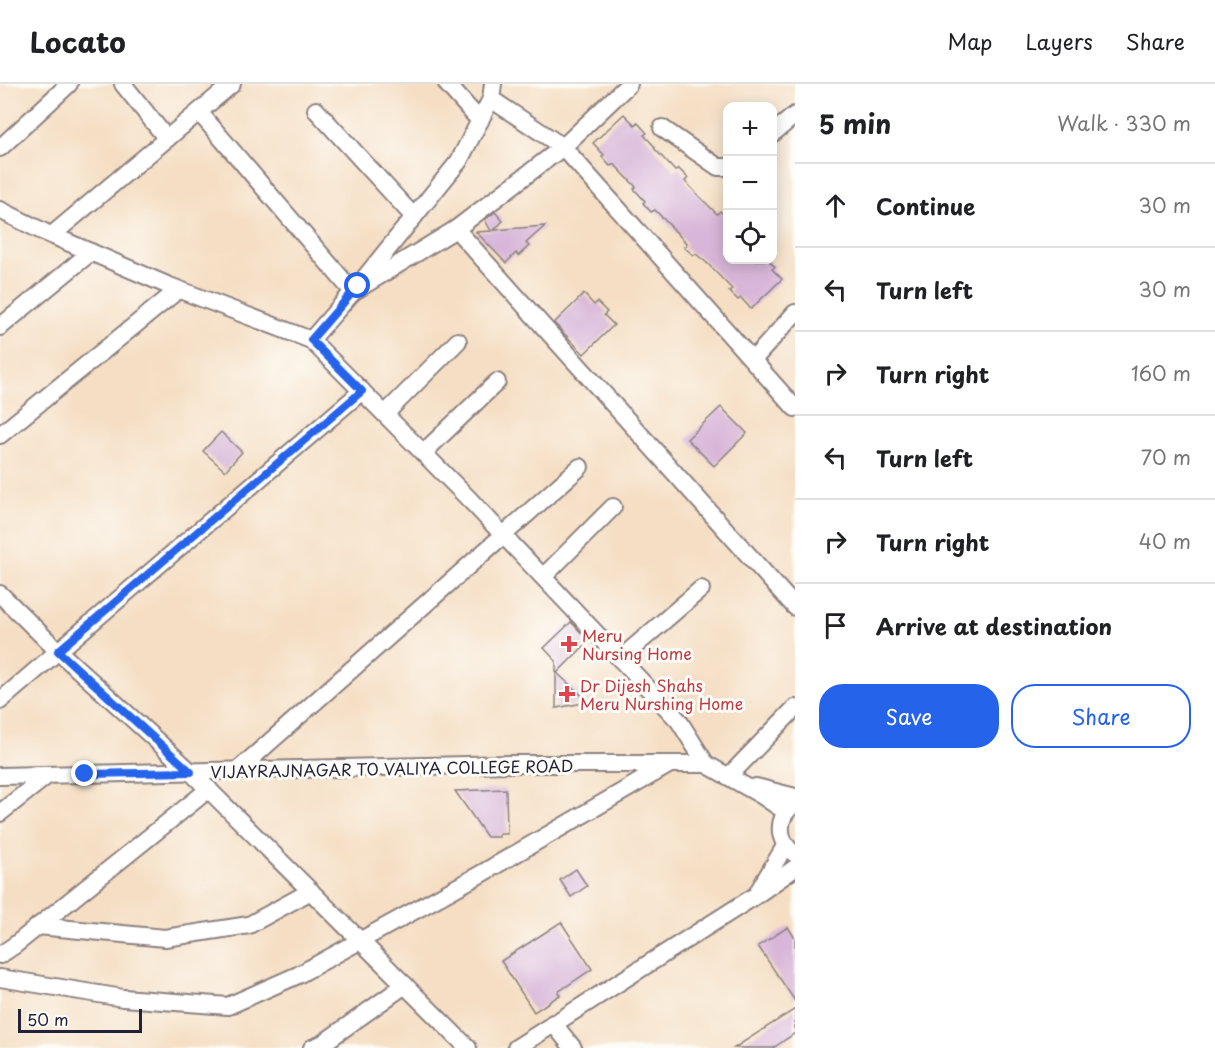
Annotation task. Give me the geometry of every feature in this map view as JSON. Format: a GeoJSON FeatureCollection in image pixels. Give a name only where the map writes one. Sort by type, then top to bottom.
{"type":"FeatureCollection","features":[{"type":"Feature","properties":{"kind":"street"},"geometry":{"type":"LineString","coordinates":[[0,148],[69,84]]}},
{"type":"Feature","properties":{"kind":"street"},"geometry":{"type":"LineString","coordinates":[[123,84],[167,139]]}},
{"type":"Feature","properties":{"kind":"street"},"geometry":{"type":"LineString","coordinates":[[52,235],[232,84]]}},
{"type":"Feature","properties":{"kind":"street"},"geometry":{"type":"LineString","coordinates":[[447,84],[480,121]]}},
{"type":"Feature","properties":{"kind":"street"},"geometry":{"type":"LineString","coordinates":[[353,292],[456,229],[563,147],[629,84]]}},
{"type":"Feature","properties":{"kind":"street"},"geometry":{"type":"LineString","coordinates":[[311,340],[459,161],[480,121],[492,91],[563,147],[795,408]]}},
{"type":"Feature","properties":{"kind":"street"},"geometry":{"type":"LineString","coordinates":[[316,110],[414,217]]}},
{"type":"Feature","properties":{"kind":"street"},"geometry":{"type":"LineString","coordinates":[[199,112],[353,292]]}},
{"type":"Feature","properties":{"kind":"street"},"geometry":{"type":"LineString","coordinates":[[777,130],[795,115]]}},
{"type":"Feature","properties":{"kind":"street"},"geometry":{"type":"LineString","coordinates":[[662,128],[718,167],[723,167]]}},
{"type":"Feature","properties":{"kind":"street"},"geometry":{"type":"LineString","coordinates":[[4,218],[52,235],[178,290],[311,340],[503,535],[679,721],[706,764]]}},
{"type":"Feature","properties":{"kind":"street"},"geometry":{"type":"LineString","coordinates":[[456,229],[795,606]]}},
{"type":"Feature","properties":{"kind":"street"},"geometry":{"type":"LineString","coordinates":[[0,327],[91,252]]}},
{"type":"Feature","properties":{"kind":"street"},"geometry":{"type":"LineString","coordinates":[[0,435],[178,290]]}},
{"type":"Feature","properties":{"kind":"street"},"geometry":{"type":"LineString","coordinates":[[753,360],[795,313]]}},
{"type":"Feature","properties":{"kind":"street"},"geometry":{"type":"LineString","coordinates":[[385,414],[458,341]]}},
{"type":"Feature","properties":{"kind":"street"},"geometry":{"type":"LineString","coordinates":[[423,453],[497,382]]}},
{"type":"Feature","properties":{"kind":"street"},"geometry":{"type":"LineString","coordinates":[[0,701],[362,391]]}},
{"type":"Feature","properties":{"kind":"street"},"geometry":{"type":"LineString","coordinates":[[237,771],[580,467]]}},
{"type":"Feature","properties":{"kind":"street"},"geometry":{"type":"LineString","coordinates":[[543,577],[613,507]]}},
{"type":"Feature","properties":{"kind":"street"},"geometry":{"type":"LineString","coordinates":[[620,659],[701,589]]}},
{"type":"Feature","properties":{"kind":"street"},"geometry":{"type":"LineString","coordinates":[[0,594],[58,651],[209,789],[468,1048]]}},
{"type":"Feature","properties":{"kind":"street"},"geometry":{"type":"LineString","coordinates":[[736,780],[795,708]]}},
{"type":"Feature","properties":{"kind":"street","name":"VIJAYRAJNAGAR TO VALIYA COLLEGE ROAD"},"geometry":{"type":"LineString","coordinates":[[0,776],[509,764],[706,764],[790,808]]}},
{"type":"Feature","properties":{"kind":"street"},"geometry":{"type":"LineString","coordinates":[[0,978],[123,998],[228,1006],[298,975],[361,941],[672,764]]}},
{"type":"Feature","properties":{"kind":"street"},"geometry":{"type":"LineString","coordinates":[[0,813],[48,775]]}},
{"type":"Feature","properties":{"kind":"street","name":"VIJAYRAJNAGAR TO VALIYA COLLEGE ROAD"},"geometry":{"type":"LineString","coordinates":[[736,780],[795,797]]}},
{"type":"Feature","properties":{"kind":"street"},"geometry":{"type":"LineString","coordinates":[[0,955],[209,789]]}},
{"type":"Feature","properties":{"kind":"street"},"geometry":{"type":"LineString","coordinates":[[755,896],[790,850],[780,829],[790,808]]}},
{"type":"Feature","properties":{"kind":"street"},"geometry":{"type":"LineString","coordinates":[[516,1048],[755,896],[795,868]]}},
{"type":"Feature","properties":{"kind":"street"},"geometry":{"type":"LineString","coordinates":[[38,926],[165,938],[249,925],[311,891]]}},
{"type":"Feature","properties":{"kind":"street"},"geometry":{"type":"LineString","coordinates":[[312,1048],[322,1044],[405,985]]}},
{"type":"Feature","properties":{"kind":"street"},"geometry":{"type":"LineString","coordinates":[[553,1023],[573,1048]]}},
{"type":"Feature","properties":{"kind":"building"},"geometry":{"type":"Polygon","coordinates":[[[624,114],[635,125],[637,122],[647,133],[644,135],[654,148],[675,171],[678,168],[688,178],[685,181],[696,193],[717,214],[720,211],[723,214],[723,264],[772,264],[775,267],[772,269],[782,279],[751,309],[741,298],[738,300],[729,291],[732,289],[707,263],[684,247],[687,244],[655,210],[651,212],[634,189],[636,187],[614,164],[610,166],[593,143],[624,114]]]}},
{"type":"Feature","properties":{"kind":"building"},"geometry":{"type":"Polygon","coordinates":[[[495,212],[503,221],[494,230],[545,226],[526,243],[529,246],[518,256],[516,253],[506,263],[476,232],[491,231],[485,220],[495,212]]]}},
{"type":"Feature","properties":{"kind":"building"},"geometry":{"type":"Polygon","coordinates":[[[584,294],[594,305],[597,302],[607,312],[604,315],[614,325],[584,354],[554,323],[584,294]]]}},
{"type":"Feature","properties":{"kind":"building"},"geometry":{"type":"Polygon","coordinates":[[[721,407],[747,433],[714,466],[687,439],[721,407]]]}},
{"type":"Feature","properties":{"kind":"building"},"geometry":{"type":"Polygon","coordinates":[[[221,432],[242,452],[225,471],[203,451],[221,432]]]}},
{"type":"Feature","properties":{"kind":"building"},"geometry":{"type":"Polygon","coordinates":[[[571,622],[589,641],[557,673],[589,702],[556,708],[556,661],[544,648],[571,622]]]}},
{"type":"Feature","properties":{"kind":"building"},"geometry":{"type":"Polygon","coordinates":[[[506,789],[507,834],[487,837],[455,791],[506,789]]]}},
{"type":"Feature","properties":{"kind":"building"},"geometry":{"type":"Polygon","coordinates":[[[576,869],[587,886],[571,897],[560,880],[576,869]]]}},
{"type":"Feature","properties":{"kind":"building"},"geometry":{"type":"Polygon","coordinates":[[[561,922],[592,969],[558,992],[560,995],[534,1012],[501,961],[561,922]]]}},
{"type":"Feature","properties":{"kind":"building"},"geometry":{"type":"Polygon","coordinates":[[[788,927],[795,938],[795,1001],[758,946],[788,927]]]}},
{"type":"Feature","properties":{"kind":"building"},"geometry":{"type":"Polygon","coordinates":[[[795,1009],[795,1033],[773,1048],[734,1048],[795,1009]]]}},
{"type":"Feature","properties":{"kind":"place","name":"Meru Nursing Home"},"geometry":{"type":"Point","coordinates":[569,644]}},
{"type":"Feature","properties":{"kind":"place","name":"Dr Dijesh Shahs Meru Nurshing Home"},"geometry":{"type":"Point","coordinates":[567,694]}},
{"type":"Feature","properties":{"kind":"route"},"geometry":{"type":"LineString","coordinates":[[85,774],[191,772],[58,651],[362,391],[311,340],[358,286]]}}]}
